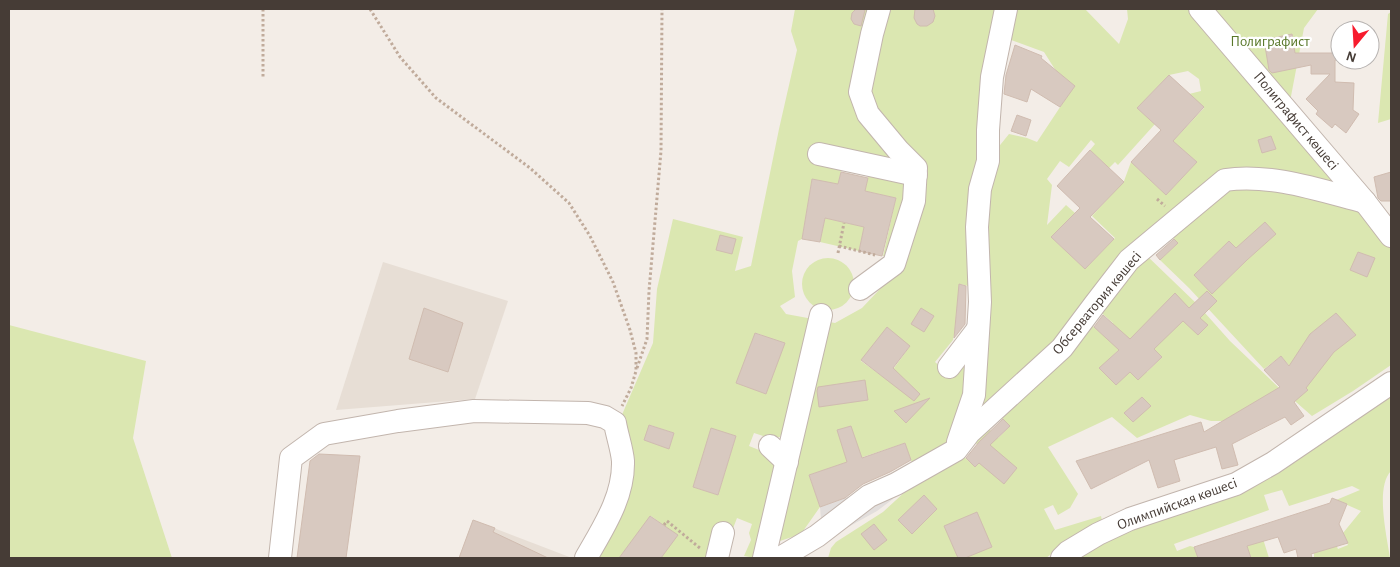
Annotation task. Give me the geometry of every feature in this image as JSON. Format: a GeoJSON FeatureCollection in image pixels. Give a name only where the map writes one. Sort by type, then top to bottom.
{"type":"FeatureCollection","features":[{"type":"Feature","properties":{"kind":"street"},"geometry":{"type":"LineString","coordinates":[[860,288],[894,264],[914,201],[916,175],[916,168],[868,114],[860,92],[879,9]]}},
{"type":"Feature","properties":{"kind":"street"},"geometry":{"type":"LineString","coordinates":[[956,450],[974,394],[980,302],[977,228],[980,189],[988,161],[992,77],[1006,9]]}},
{"type":"Feature","properties":{"kind":"street","name":"Полиграфист көшесі"},"geometry":{"type":"LineString","coordinates":[[1200,9],[1365,202],[1391,236]]}},
{"type":"Feature","properties":{"kind":"street"},"geometry":{"type":"LineString","coordinates":[[818,154],[916,175]]}},
{"type":"Feature","properties":{"kind":"street","name":"Обсерватория көшесі"},"geometry":{"type":"LineString","coordinates":[[780,558],[817,536],[868,496],[896,484],[956,450],[970,433],[1062,348],[1129,260],[1225,180],[1252,178],[1287,182],[1365,202]]}},
{"type":"Feature","properties":{"kind":"street"},"geometry":{"type":"LineString","coordinates":[[764,558],[822,315]]}},
{"type":"Feature","properties":{"kind":"street"},"geometry":{"type":"LineString","coordinates":[[949,367],[978,330]]}},
{"type":"Feature","properties":{"kind":"street","name":"Олимпийская көшесі"},"geometry":{"type":"LineString","coordinates":[[1062,558],[1068,552],[1098,534],[1130,519],[1236,484],[1273,463],[1391,383]]}},
{"type":"Feature","properties":{"kind":"street"},"geometry":{"type":"LineString","coordinates":[[280,558],[291,458],[324,434],[398,421],[474,412],[588,413],[605,417],[614,423],[623,461],[619,493],[602,530],[586,558]]}},
{"type":"Feature","properties":{"kind":"street"},"geometry":{"type":"LineString","coordinates":[[770,446],[787,462]]}},
{"type":"Feature","properties":{"kind":"street"},"geometry":{"type":"LineString","coordinates":[[711,555],[723,533]]}},
{"type":"Feature","properties":{"kind":"street"},"geometry":{"type":"LineString","coordinates":[[808,558],[814,553],[817,536]]}},
{"type":"Feature","properties":{"kind":"path"},"geometry":{"type":"LineString","coordinates":[[263,9],[263,77]]}},
{"type":"Feature","properties":{"kind":"path"},"geometry":{"type":"LineString","coordinates":[[370,9],[400,57],[436,98],[530,168],[569,203],[590,236],[613,282],[636,353],[636,371]]}},
{"type":"Feature","properties":{"kind":"path"},"geometry":{"type":"LineString","coordinates":[[614,423],[631,388],[647,339],[649,290],[661,151],[662,9]]}},
{"type":"Feature","properties":{"kind":"path"},"geometry":{"type":"LineString","coordinates":[[838,253],[844,223]]}},
{"type":"Feature","properties":{"kind":"path"},"geometry":{"type":"LineString","coordinates":[[839,246],[895,260]]}},
{"type":"Feature","properties":{"kind":"path"},"geometry":{"type":"LineString","coordinates":[[664,525],[667,521],[711,555]]}},
{"type":"Feature","properties":{"kind":"shaded area"},"geometry":{"type":"Polygon","coordinates":[[[383,262],[508,301],[475,399],[336,410],[383,262]]]}},
{"type":"Feature","properties":{"kind":"shaded area"},"geometry":{"type":"Polygon","coordinates":[[[885,484],[893,499],[877,511],[823,541],[820,507],[885,484]]]}},
{"type":"Feature","properties":{"kind":"shaded area"},"geometry":{"type":"Polygon","coordinates":[[[473,520],[572,558],[459,558],[473,520]]]}},
{"type":"Feature","properties":{"kind":"green space","name":"Полиграфист"},"geometry":{"type":"Polygon","coordinates":[[[795,9],[1006,9],[988,160],[1009,134],[1037,142],[1074,86],[1056,71],[1044,52],[1003,37],[1010,9],[1085,9],[1119,44],[1128,19],[1127,9],[1318,9],[1304,28],[1288,112],[1391,243],[1391,365],[1312,416],[1281,389],[1297,375],[1281,356],[1264,369],[1189,288],[1160,260],[1178,243],[1167,231],[1215,194],[1174,207],[1181,216],[1105,290],[1057,343],[967,431],[972,287],[960,284],[953,340],[935,362],[951,376],[969,355],[957,438],[913,466],[905,443],[809,475],[820,507],[801,534],[771,544],[824,321],[835,323],[862,308],[897,271],[894,257],[883,256],[896,198],[865,191],[870,168],[843,162],[838,185],[812,179],[802,239],[798,241],[792,271],[795,297],[780,306],[786,314],[813,319],[791,412],[780,437],[769,438],[754,433],[749,446],[764,452],[778,463],[755,558],[744,556],[751,540],[749,533],[752,524],[737,518],[732,531],[710,558],[661,558],[677,535],[651,516],[619,558],[591,558],[608,531],[621,417],[653,343],[657,289],[673,219],[743,237],[735,271],[751,266],[797,50],[791,31],[795,9]],[[1188,71],[1169,75],[1137,108],[1155,124],[1118,165],[1115,162],[1109,168],[1090,150],[1095,144],[1091,140],[1069,167],[1060,161],[1047,179],[1052,185],[1047,225],[1066,205],[1075,213],[1052,238],[1085,269],[1115,238],[1092,216],[1124,181],[1131,162],[1166,195],[1197,162],[1173,141],[1204,108],[1189,94],[1201,91],[1199,79],[1188,71]],[[1229,241],[1194,275],[1212,294],[1247,260],[1229,241]],[[756,333],[737,383],[784,343],[756,333]],[[910,346],[861,360],[886,379],[910,346]],[[650,425],[644,440],[669,448],[674,433],[650,425]],[[711,429],[693,487],[718,495],[736,436],[711,429]]]}},
{"type":"Feature","properties":{"kind":"green space"},"geometry":{"type":"Polygon","coordinates":[[[1391,12],[1391,119],[1378,123],[1388,14],[1391,12]]]}},
{"type":"Feature","properties":{"kind":"green space"},"geometry":{"type":"Polygon","coordinates":[[[825,218],[864,227],[859,251],[820,242],[825,218]]]}},
{"type":"Feature","properties":{"kind":"green space"},"geometry":{"type":"Polygon","coordinates":[[[1144,253],[1197,304],[1230,341],[1295,403],[1223,421],[1211,421],[1190,415],[1137,438],[1112,417],[1048,447],[1078,494],[1070,508],[1058,515],[1053,505],[1044,509],[1055,530],[1101,516],[1103,525],[1062,546],[1046,558],[828,558],[831,548],[836,542],[883,512],[920,478],[959,452],[975,467],[987,455],[972,439],[985,425],[998,438],[1010,426],[997,413],[1086,320],[1103,335],[1113,323],[1097,309],[1144,253]],[[1137,332],[1100,368],[1116,385],[1139,363],[1147,372],[1162,357],[1137,332]]]}},
{"type":"Feature","properties":{"kind":"green space"},"geometry":{"type":"Polygon","coordinates":[[[823,258],[833,258],[847,265],[854,279],[854,289],[847,303],[833,310],[823,310],[813,306],[806,299],[802,289],[802,279],[806,269],[813,262],[823,258]]]}},
{"type":"Feature","properties":{"kind":"green space"},"geometry":{"type":"Polygon","coordinates":[[[9,325],[146,361],[133,438],[172,558],[9,558],[9,325]]]}},
{"type":"Feature","properties":{"kind":"green space"},"geometry":{"type":"Polygon","coordinates":[[[1391,388],[1391,471],[1386,478],[1383,500],[1383,513],[1390,558],[1314,558],[1314,553],[1327,549],[1325,540],[1333,538],[1338,549],[1348,545],[1343,533],[1361,511],[1336,500],[1360,490],[1352,486],[1289,506],[1282,490],[1264,495],[1269,510],[1174,544],[1177,551],[1190,546],[1194,547],[1198,558],[1069,558],[1134,522],[1239,488],[1391,388]]]}},
{"type":"Feature","properties":{"kind":"green space"},"geometry":{"type":"Polygon","coordinates":[[[1259,526],[1269,558],[1251,558],[1247,546],[1259,526]]]}},
{"type":"Feature","properties":{"kind":"building"},"geometry":{"type":"Polygon","coordinates":[[[856,9],[865,10],[861,26],[854,24],[851,19],[852,13],[856,9]]]}},
{"type":"Feature","properties":{"kind":"building"},"geometry":{"type":"Polygon","coordinates":[[[915,9],[933,9],[935,16],[933,22],[927,26],[917,24],[914,18],[915,9]]]}},
{"type":"Feature","properties":{"kind":"building"},"geometry":{"type":"Polygon","coordinates":[[[1292,34],[1295,53],[1330,53],[1330,70],[1335,70],[1335,82],[1354,83],[1353,110],[1359,114],[1346,133],[1335,124],[1332,128],[1316,114],[1318,111],[1306,99],[1330,74],[1311,74],[1311,65],[1272,73],[1269,70],[1264,40],[1292,34]]]}},
{"type":"Feature","properties":{"kind":"building"},"geometry":{"type":"Polygon","coordinates":[[[1015,45],[1042,56],[1041,58],[1075,86],[1060,107],[1031,89],[1027,102],[1004,94],[1006,75],[1015,45]]]}},
{"type":"Feature","properties":{"kind":"building"},"geometry":{"type":"Polygon","coordinates":[[[1169,75],[1204,107],[1173,141],[1197,162],[1166,195],[1131,162],[1161,130],[1137,108],[1169,75]]]}},
{"type":"Feature","properties":{"kind":"building"},"geometry":{"type":"Polygon","coordinates":[[[1017,115],[1031,120],[1026,136],[1011,131],[1017,115]]]}},
{"type":"Feature","properties":{"kind":"building"},"geometry":{"type":"Polygon","coordinates":[[[1271,136],[1276,149],[1262,153],[1258,140],[1271,136]]]}},
{"type":"Feature","properties":{"kind":"building"},"geometry":{"type":"Polygon","coordinates":[[[1090,150],[1124,182],[1090,217],[1114,239],[1085,269],[1051,237],[1080,208],[1057,186],[1090,150]]]}},
{"type":"Feature","properties":{"kind":"building"},"geometry":{"type":"Polygon","coordinates":[[[841,172],[868,178],[865,191],[896,198],[882,256],[859,251],[864,227],[825,218],[820,242],[802,239],[812,179],[838,184],[841,172]]]}},
{"type":"Feature","properties":{"kind":"building"},"geometry":{"type":"Polygon","coordinates":[[[1391,172],[1391,201],[1381,201],[1378,198],[1374,177],[1391,172]]]}},
{"type":"Feature","properties":{"kind":"building"},"geometry":{"type":"Polygon","coordinates":[[[1265,222],[1276,234],[1212,294],[1194,275],[1229,241],[1236,248],[1265,222]]]}},
{"type":"Feature","properties":{"kind":"building"},"geometry":{"type":"Polygon","coordinates":[[[720,235],[736,239],[732,254],[716,250],[720,235]]]}},
{"type":"Feature","properties":{"kind":"building"},"geometry":{"type":"Polygon","coordinates":[[[1174,239],[1178,243],[1160,260],[1156,255],[1174,239]]]}},
{"type":"Feature","properties":{"kind":"building"},"geometry":{"type":"Polygon","coordinates":[[[1358,252],[1375,258],[1367,277],[1350,270],[1358,252]]]}},
{"type":"Feature","properties":{"kind":"building"},"geometry":{"type":"Polygon","coordinates":[[[959,284],[966,286],[965,324],[954,338],[959,284]]]}},
{"type":"Feature","properties":{"kind":"building"},"geometry":{"type":"Polygon","coordinates":[[[1207,291],[1217,301],[1200,318],[1208,325],[1198,335],[1183,321],[1154,349],[1162,357],[1138,380],[1130,372],[1116,385],[1099,368],[1119,350],[1094,327],[1103,315],[1130,339],[1175,293],[1189,308],[1207,291]]]}},
{"type":"Feature","properties":{"kind":"building"},"geometry":{"type":"Polygon","coordinates":[[[424,308],[463,323],[448,372],[409,359],[424,308]]]}},
{"type":"Feature","properties":{"kind":"building"},"geometry":{"type":"Polygon","coordinates":[[[921,308],[934,316],[924,332],[911,324],[921,308]]]}},
{"type":"Feature","properties":{"kind":"building"},"geometry":{"type":"Polygon","coordinates":[[[1336,313],[1356,335],[1334,352],[1306,388],[1308,390],[1294,402],[1304,416],[1291,425],[1285,417],[1232,444],[1238,465],[1222,469],[1216,447],[1174,460],[1180,481],[1158,488],[1149,460],[1091,489],[1076,461],[1201,422],[1204,432],[1280,387],[1264,370],[1281,356],[1289,366],[1310,334],[1336,313]]]}},
{"type":"Feature","properties":{"kind":"building"},"geometry":{"type":"Polygon","coordinates":[[[887,327],[910,346],[893,368],[920,394],[914,401],[861,360],[887,327]]]}},
{"type":"Feature","properties":{"kind":"building"},"geometry":{"type":"Polygon","coordinates":[[[755,333],[785,343],[766,394],[736,383],[755,333]]]}},
{"type":"Feature","properties":{"kind":"building"},"geometry":{"type":"Polygon","coordinates":[[[865,380],[868,400],[819,407],[818,387],[865,380]]]}},
{"type":"Feature","properties":{"kind":"building"},"geometry":{"type":"Polygon","coordinates":[[[1142,397],[1151,406],[1133,422],[1124,413],[1142,397]]]}},
{"type":"Feature","properties":{"kind":"building"},"geometry":{"type":"Polygon","coordinates":[[[930,398],[906,423],[894,411],[930,398]]]}},
{"type":"Feature","properties":{"kind":"building"},"geometry":{"type":"Polygon","coordinates":[[[1003,419],[1010,426],[990,445],[1017,468],[1004,484],[979,463],[975,467],[966,458],[979,442],[1003,419]]]}},
{"type":"Feature","properties":{"kind":"building"},"geometry":{"type":"Polygon","coordinates":[[[649,425],[674,433],[669,449],[644,440],[649,425]]]}},
{"type":"Feature","properties":{"kind":"building"},"geometry":{"type":"Polygon","coordinates":[[[851,426],[862,458],[905,443],[911,460],[863,484],[845,498],[820,507],[809,475],[847,462],[837,430],[851,426]]]}},
{"type":"Feature","properties":{"kind":"building"},"geometry":{"type":"Polygon","coordinates":[[[711,428],[736,436],[718,495],[693,487],[711,428]]]}},
{"type":"Feature","properties":{"kind":"building"},"geometry":{"type":"Polygon","coordinates":[[[319,454],[360,456],[346,558],[297,558],[310,461],[319,454]]]}},
{"type":"Feature","properties":{"kind":"building"},"geometry":{"type":"Polygon","coordinates":[[[924,495],[937,509],[912,534],[898,520],[924,495]]]}},
{"type":"Feature","properties":{"kind":"building"},"geometry":{"type":"Polygon","coordinates":[[[1332,498],[1347,504],[1339,524],[1348,543],[1311,554],[1312,558],[1298,558],[1296,549],[1284,553],[1278,537],[1247,546],[1251,558],[1198,558],[1194,547],[1330,503],[1332,498]]]}},
{"type":"Feature","properties":{"kind":"building"},"geometry":{"type":"Polygon","coordinates":[[[977,512],[992,547],[965,558],[958,558],[944,526],[977,512]]]}},
{"type":"Feature","properties":{"kind":"building"},"geometry":{"type":"Polygon","coordinates":[[[650,516],[678,535],[661,558],[619,558],[650,516]]]}},
{"type":"Feature","properties":{"kind":"building"},"geometry":{"type":"Polygon","coordinates":[[[473,520],[495,528],[493,532],[548,558],[459,558],[473,520]]]}},
{"type":"Feature","properties":{"kind":"building"},"geometry":{"type":"Polygon","coordinates":[[[874,524],[887,540],[874,550],[861,534],[874,524]]]}}]}
